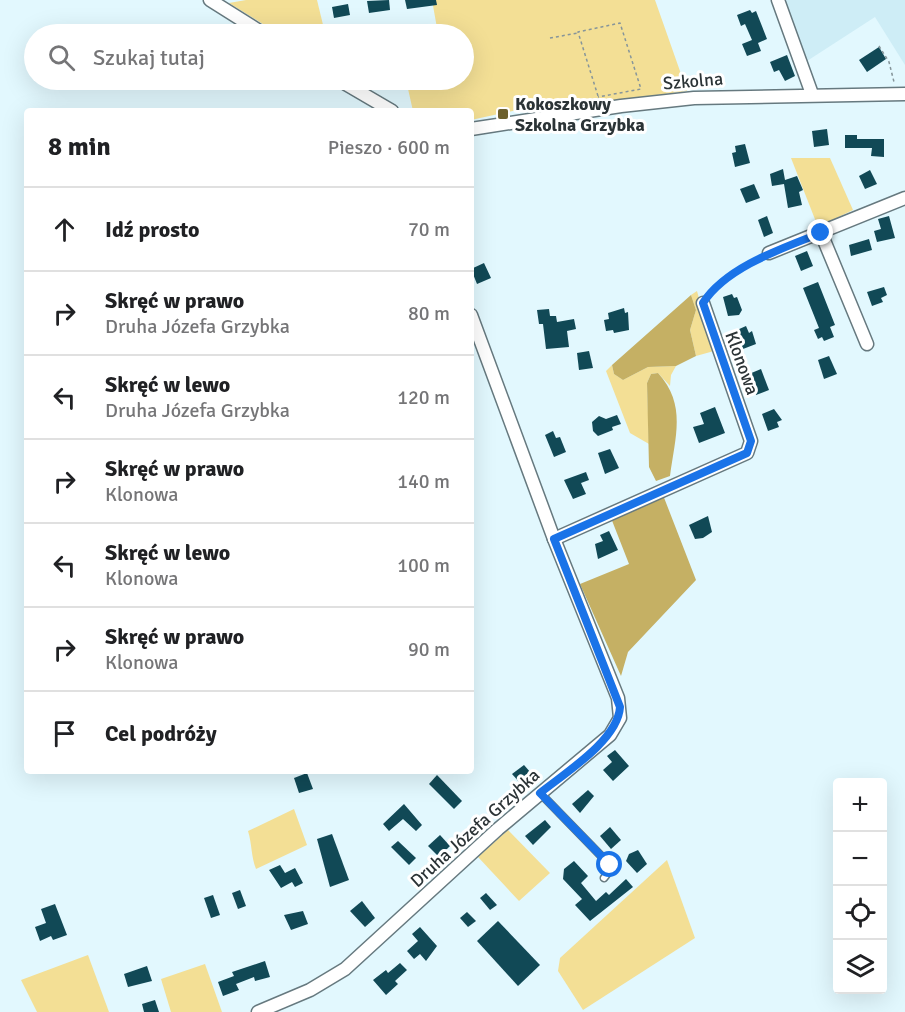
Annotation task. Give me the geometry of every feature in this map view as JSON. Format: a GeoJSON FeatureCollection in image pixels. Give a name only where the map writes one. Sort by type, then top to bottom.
{"type":"FeatureCollection","features":[{"type":"Feature","properties":{"kind":"street"},"geometry":{"type":"LineString","coordinates":[[210,0],[248,24]]}},
{"type":"Feature","properties":{"kind":"street"},"geometry":{"type":"LineString","coordinates":[[778,0],[812,94]]}},
{"type":"Feature","properties":{"kind":"street"},"geometry":{"type":"LineString","coordinates":[[356,90],[387,108]]}},
{"type":"Feature","properties":{"kind":"street","name":"Szkolna"},"geometry":{"type":"LineString","coordinates":[[474,129],[621,106],[694,98],[900,91]]}},
{"type":"Feature","properties":{"kind":"street"},"geometry":{"type":"LineString","coordinates":[[769,253],[905,198]]}},
{"type":"Feature","properties":{"kind":"street"},"geometry":{"type":"LineString","coordinates":[[821,233],[867,344]]}},
{"type":"Feature","properties":{"kind":"street","name":"Klonowa"},"geometry":{"type":"LineString","coordinates":[[554,539],[747,453],[751,441],[703,303]]}},
{"type":"Feature","properties":{"kind":"street","name":"Druha Józefa Grzybka"},"geometry":{"type":"LineString","coordinates":[[258,1012],[310,990],[345,969],[540,793],[610,735],[620,717],[620,707],[554,539],[474,323]]}},
{"type":"Feature","properties":{"kind":"lane"},"geometry":{"type":"LineString","coordinates":[[540,793],[610,865],[611,869],[604,878]]}},
{"type":"Feature","properties":{"kind":"path"},"geometry":{"type":"LineString","coordinates":[[550,38],[620,23],[641,89],[598,96]]}},
{"type":"Feature","properties":{"kind":"path"},"geometry":{"type":"LineString","coordinates":[[578,32],[599,102]]}},
{"type":"Feature","properties":{"kind":"path"},"geometry":{"type":"LineString","coordinates":[[879,46],[900,91]]}},
{"type":"Feature","properties":{"kind":"path"},"geometry":{"type":"LineString","coordinates":[[703,303],[712,288],[769,253]]}},
{"type":"Feature","properties":{"kind":"shaded area"},"geometry":{"type":"Polygon","coordinates":[[[246,0],[317,0],[323,24],[263,24],[229,3],[246,0]]]}},
{"type":"Feature","properties":{"kind":"shaded area"},"geometry":{"type":"Polygon","coordinates":[[[432,0],[655,0],[687,91],[560,108],[517,110],[474,119],[474,108],[412,108],[408,90],[474,90],[474,24],[436,24],[432,0]]]}},
{"type":"Feature","properties":{"kind":"shaded area"},"geometry":{"type":"Polygon","coordinates":[[[781,0],[905,0],[905,65],[875,17],[807,61],[781,0]]]}},
{"type":"Feature","properties":{"kind":"shaded area"},"geometry":{"type":"Polygon","coordinates":[[[791,158],[830,158],[853,210],[818,227],[791,158]]]}},
{"type":"Feature","properties":{"kind":"shaded area"},"geometry":{"type":"Polygon","coordinates":[[[697,291],[714,351],[696,356],[690,330],[696,310],[691,295],[697,291]]]}},
{"type":"Feature","properties":{"kind":"shaded area"},"geometry":{"type":"Polygon","coordinates":[[[691,295],[696,310],[690,330],[696,356],[676,366],[648,367],[623,380],[614,374],[612,365],[691,295]]]}},
{"type":"Feature","properties":{"kind":"shaded area"},"geometry":{"type":"Polygon","coordinates":[[[612,365],[614,374],[623,380],[648,367],[676,366],[671,375],[670,386],[658,373],[651,374],[647,383],[649,444],[630,433],[606,371],[612,365]]]}},
{"type":"Feature","properties":{"kind":"shaded area"},"geometry":{"type":"Polygon","coordinates":[[[658,373],[673,397],[677,422],[670,476],[656,481],[649,467],[647,383],[651,374],[658,373]]]}},
{"type":"Feature","properties":{"kind":"shaded area"},"geometry":{"type":"Polygon","coordinates":[[[663,495],[696,580],[628,652],[621,676],[580,584],[629,564],[611,518],[663,495]]]}},
{"type":"Feature","properties":{"kind":"shaded area"},"geometry":{"type":"Polygon","coordinates":[[[294,809],[307,845],[256,869],[248,831],[294,809]]]}},
{"type":"Feature","properties":{"kind":"shaded area"},"geometry":{"type":"Polygon","coordinates":[[[508,830],[550,873],[519,901],[478,857],[508,830]]]}},
{"type":"Feature","properties":{"kind":"shaded area"},"geometry":{"type":"Polygon","coordinates":[[[667,860],[695,938],[583,1010],[558,971],[560,958],[667,860]]]}},
{"type":"Feature","properties":{"kind":"shaded area"},"geometry":{"type":"Polygon","coordinates":[[[88,955],[109,1012],[37,1012],[21,980],[88,955]]]}},
{"type":"Feature","properties":{"kind":"shaded area"},"geometry":{"type":"Polygon","coordinates":[[[205,964],[222,1012],[171,1012],[161,979],[205,964]]]}},
{"type":"Feature","properties":{"kind":"building"},"geometry":{"type":"Polygon","coordinates":[[[389,0],[390,10],[369,13],[367,1],[389,0]]]}},
{"type":"Feature","properties":{"kind":"building"},"geometry":{"type":"Polygon","coordinates":[[[405,0],[436,0],[437,5],[407,9],[405,0]]]}},
{"type":"Feature","properties":{"kind":"building"},"geometry":{"type":"Polygon","coordinates":[[[348,4],[350,15],[334,18],[332,7],[348,4]]]}},
{"type":"Feature","properties":{"kind":"building"},"geometry":{"type":"Polygon","coordinates":[[[750,10],[752,13],[756,11],[767,39],[758,43],[761,51],[747,56],[742,44],[752,40],[745,24],[741,26],[737,15],[750,10]]]}},
{"type":"Feature","properties":{"kind":"building"},"geometry":{"type":"Polygon","coordinates":[[[879,47],[886,59],[867,72],[859,60],[879,47]]]}},
{"type":"Feature","properties":{"kind":"building"},"geometry":{"type":"Polygon","coordinates":[[[787,55],[795,76],[785,81],[779,70],[774,72],[770,62],[787,55]]]}},
{"type":"Feature","properties":{"kind":"building"},"geometry":{"type":"Polygon","coordinates":[[[827,129],[829,145],[814,147],[812,131],[827,129]]]}},
{"type":"Feature","properties":{"kind":"building"},"geometry":{"type":"Polygon","coordinates":[[[845,135],[857,135],[857,139],[884,139],[884,157],[871,156],[872,148],[845,148],[845,135]]]}},
{"type":"Feature","properties":{"kind":"building"},"geometry":{"type":"Polygon","coordinates":[[[745,144],[750,163],[735,167],[732,153],[736,152],[735,146],[745,144]]]}},
{"type":"Feature","properties":{"kind":"building"},"geometry":{"type":"Polygon","coordinates":[[[783,169],[785,180],[797,176],[803,190],[799,192],[802,205],[788,208],[784,184],[772,186],[770,174],[783,169]]]}},
{"type":"Feature","properties":{"kind":"building"},"geometry":{"type":"Polygon","coordinates":[[[870,170],[877,184],[865,189],[859,176],[870,170]]]}},
{"type":"Feature","properties":{"kind":"building"},"geometry":{"type":"Polygon","coordinates":[[[754,184],[760,198],[746,203],[740,189],[754,184]]]}},
{"type":"Feature","properties":{"kind":"building"},"geometry":{"type":"Polygon","coordinates":[[[767,216],[773,233],[764,237],[758,220],[767,216]]]}},
{"type":"Feature","properties":{"kind":"building"},"geometry":{"type":"Polygon","coordinates":[[[889,216],[895,238],[877,242],[874,231],[881,229],[878,219],[889,216]]]}},
{"type":"Feature","properties":{"kind":"building"},"geometry":{"type":"Polygon","coordinates":[[[869,239],[872,250],[851,256],[849,245],[869,239]]]}},
{"type":"Feature","properties":{"kind":"building"},"geometry":{"type":"Polygon","coordinates":[[[807,251],[813,266],[801,271],[795,256],[807,251]]]}},
{"type":"Feature","properties":{"kind":"building"},"geometry":{"type":"Polygon","coordinates":[[[484,263],[491,278],[477,284],[474,268],[484,263]]]}},
{"type":"Feature","properties":{"kind":"building"},"geometry":{"type":"Polygon","coordinates":[[[818,282],[835,325],[830,327],[834,337],[824,341],[822,337],[818,339],[814,330],[819,328],[803,288],[818,282]]]}},
{"type":"Feature","properties":{"kind":"building"},"geometry":{"type":"Polygon","coordinates":[[[884,287],[887,295],[881,298],[883,302],[872,306],[867,292],[884,287]]]}},
{"type":"Feature","properties":{"kind":"building"},"geometry":{"type":"Polygon","coordinates":[[[732,294],[734,298],[737,297],[742,310],[739,315],[728,316],[723,297],[732,294]]]}},
{"type":"Feature","properties":{"kind":"building"},"geometry":{"type":"Polygon","coordinates":[[[624,308],[625,313],[628,312],[629,330],[614,333],[613,330],[606,331],[604,320],[609,319],[608,313],[624,308]]]}},
{"type":"Feature","properties":{"kind":"building"},"geometry":{"type":"Polygon","coordinates":[[[549,309],[550,316],[556,316],[557,322],[574,319],[576,329],[567,331],[569,347],[546,349],[543,324],[539,324],[537,310],[549,309]]]}},
{"type":"Feature","properties":{"kind":"building"},"geometry":{"type":"Polygon","coordinates":[[[746,326],[749,333],[752,331],[756,344],[743,349],[737,330],[746,326]]]}},
{"type":"Feature","properties":{"kind":"building"},"geometry":{"type":"Polygon","coordinates":[[[589,351],[593,368],[579,370],[577,353],[589,351]]]}},
{"type":"Feature","properties":{"kind":"building"},"geometry":{"type":"Polygon","coordinates":[[[829,356],[837,374],[824,379],[818,360],[829,356]]]}},
{"type":"Feature","properties":{"kind":"building"},"geometry":{"type":"Polygon","coordinates":[[[761,369],[769,390],[756,395],[749,374],[761,369]]]}},
{"type":"Feature","properties":{"kind":"building"},"geometry":{"type":"Polygon","coordinates":[[[715,407],[725,433],[699,443],[693,427],[704,424],[700,413],[715,407]]]}},
{"type":"Feature","properties":{"kind":"building"},"geometry":{"type":"Polygon","coordinates":[[[774,409],[782,420],[777,422],[779,427],[768,431],[762,414],[774,409]]]}},
{"type":"Feature","properties":{"kind":"building"},"geometry":{"type":"Polygon","coordinates":[[[617,415],[621,424],[612,427],[613,430],[598,436],[593,431],[592,422],[599,416],[606,419],[617,415]]]}},
{"type":"Feature","properties":{"kind":"building"},"geometry":{"type":"Polygon","coordinates":[[[553,431],[556,438],[560,437],[566,452],[554,457],[545,435],[553,431]]]}},
{"type":"Feature","properties":{"kind":"building"},"geometry":{"type":"Polygon","coordinates":[[[610,449],[619,468],[605,474],[598,453],[610,449]]]}},
{"type":"Feature","properties":{"kind":"building"},"geometry":{"type":"Polygon","coordinates":[[[586,472],[589,480],[581,483],[586,494],[573,499],[564,480],[586,472]]]}},
{"type":"Feature","properties":{"kind":"building"},"geometry":{"type":"Polygon","coordinates":[[[708,516],[712,532],[703,538],[695,539],[689,525],[708,516]]]}},
{"type":"Feature","properties":{"kind":"building"},"geometry":{"type":"Polygon","coordinates":[[[609,531],[618,550],[598,559],[595,544],[603,541],[600,535],[609,531]]]}},
{"type":"Feature","properties":{"kind":"building"},"geometry":{"type":"Polygon","coordinates":[[[615,750],[629,766],[613,781],[603,770],[612,762],[607,756],[615,750]]]}},
{"type":"Feature","properties":{"kind":"building"},"geometry":{"type":"Polygon","coordinates":[[[524,765],[531,773],[520,783],[512,774],[524,765]]]}},
{"type":"Feature","properties":{"kind":"building"},"geometry":{"type":"Polygon","coordinates":[[[307,774],[313,789],[299,793],[294,778],[307,774]]]}},
{"type":"Feature","properties":{"kind":"building"},"geometry":{"type":"Polygon","coordinates":[[[437,775],[462,801],[454,809],[429,784],[437,775]]]}},
{"type":"Feature","properties":{"kind":"building"},"geometry":{"type":"Polygon","coordinates":[[[588,790],[594,796],[580,813],[572,804],[588,790]]]}},
{"type":"Feature","properties":{"kind":"building"},"geometry":{"type":"Polygon","coordinates":[[[404,804],[422,825],[416,831],[403,819],[389,831],[383,824],[404,804]]]}},
{"type":"Feature","properties":{"kind":"building"},"geometry":{"type":"Polygon","coordinates":[[[545,820],[551,827],[533,845],[525,836],[545,820]]]}},
{"type":"Feature","properties":{"kind":"building"},"geometry":{"type":"Polygon","coordinates":[[[610,827],[621,840],[611,849],[600,836],[610,827]]]}},
{"type":"Feature","properties":{"kind":"building"},"geometry":{"type":"Polygon","coordinates":[[[332,834],[349,880],[330,887],[317,839],[332,834]]]}},
{"type":"Feature","properties":{"kind":"building"},"geometry":{"type":"Polygon","coordinates":[[[440,835],[450,846],[439,857],[428,846],[440,835]]]}},
{"type":"Feature","properties":{"kind":"building"},"geometry":{"type":"Polygon","coordinates":[[[398,841],[416,858],[409,865],[391,847],[398,841]]]}},
{"type":"Feature","properties":{"kind":"building"},"geometry":{"type":"Polygon","coordinates":[[[638,850],[647,864],[637,873],[626,861],[629,854],[638,850]]]}},
{"type":"Feature","properties":{"kind":"building"},"geometry":{"type":"Polygon","coordinates":[[[574,861],[588,876],[581,883],[596,901],[606,892],[609,895],[626,879],[633,887],[590,921],[575,905],[582,899],[563,879],[564,869],[574,861]]]}},
{"type":"Feature","properties":{"kind":"building"},"geometry":{"type":"Polygon","coordinates":[[[280,865],[285,873],[295,868],[303,883],[295,887],[292,882],[281,888],[269,870],[280,865]]]}},
{"type":"Feature","properties":{"kind":"building"},"geometry":{"type":"Polygon","coordinates":[[[240,890],[246,906],[238,909],[232,893],[240,890]]]}},
{"type":"Feature","properties":{"kind":"building"},"geometry":{"type":"Polygon","coordinates":[[[486,893],[497,905],[490,910],[480,898],[486,893]]]}},
{"type":"Feature","properties":{"kind":"building"},"geometry":{"type":"Polygon","coordinates":[[[213,895],[220,915],[211,918],[204,898],[213,895]]]}},
{"type":"Feature","properties":{"kind":"building"},"geometry":{"type":"Polygon","coordinates":[[[362,901],[375,918],[365,927],[350,911],[362,901]]]}},
{"type":"Feature","properties":{"kind":"building"},"geometry":{"type":"Polygon","coordinates":[[[55,904],[67,935],[53,940],[51,936],[40,941],[35,927],[46,923],[41,909],[55,904]]]}},
{"type":"Feature","properties":{"kind":"building"},"geometry":{"type":"Polygon","coordinates":[[[303,911],[308,924],[291,930],[284,915],[303,911]]]}},
{"type":"Feature","properties":{"kind":"building"},"geometry":{"type":"Polygon","coordinates":[[[467,912],[476,921],[468,927],[460,918],[467,912]]]}},
{"type":"Feature","properties":{"kind":"building"},"geometry":{"type":"Polygon","coordinates":[[[498,921],[540,965],[518,986],[477,941],[498,921]]]}},
{"type":"Feature","properties":{"kind":"building"},"geometry":{"type":"Polygon","coordinates":[[[420,927],[437,946],[426,961],[420,954],[414,959],[407,951],[418,941],[412,934],[420,927]]]}},
{"type":"Feature","properties":{"kind":"building"},"geometry":{"type":"Polygon","coordinates":[[[265,961],[270,977],[255,981],[254,977],[236,984],[239,990],[223,996],[218,982],[234,976],[232,972],[265,961]]]}},
{"type":"Feature","properties":{"kind":"building"},"geometry":{"type":"Polygon","coordinates":[[[400,963],[407,970],[395,981],[398,984],[386,995],[373,980],[386,970],[388,973],[400,963]]]}},
{"type":"Feature","properties":{"kind":"building"},"geometry":{"type":"Polygon","coordinates":[[[147,966],[152,981],[128,987],[124,974],[147,966]]]}},
{"type":"Feature","properties":{"kind":"building"},"geometry":{"type":"Polygon","coordinates":[[[155,1000],[159,1012],[144,1012],[142,1004],[155,1000]]]}},
{"type":"Feature","properties":{"kind":"place","name":"Kokoszkowy Szkolna Grzybka"},"geometry":{"type":"Point","coordinates":[503,114]}},
{"type":"Feature","properties":{"kind":"route"},"geometry":{"type":"LineString","coordinates":[[610,865],[540,793],[610,735],[620,717],[618,698],[554,539],[747,453],[751,441],[703,303],[712,288],[769,253],[821,233]]}}]}
